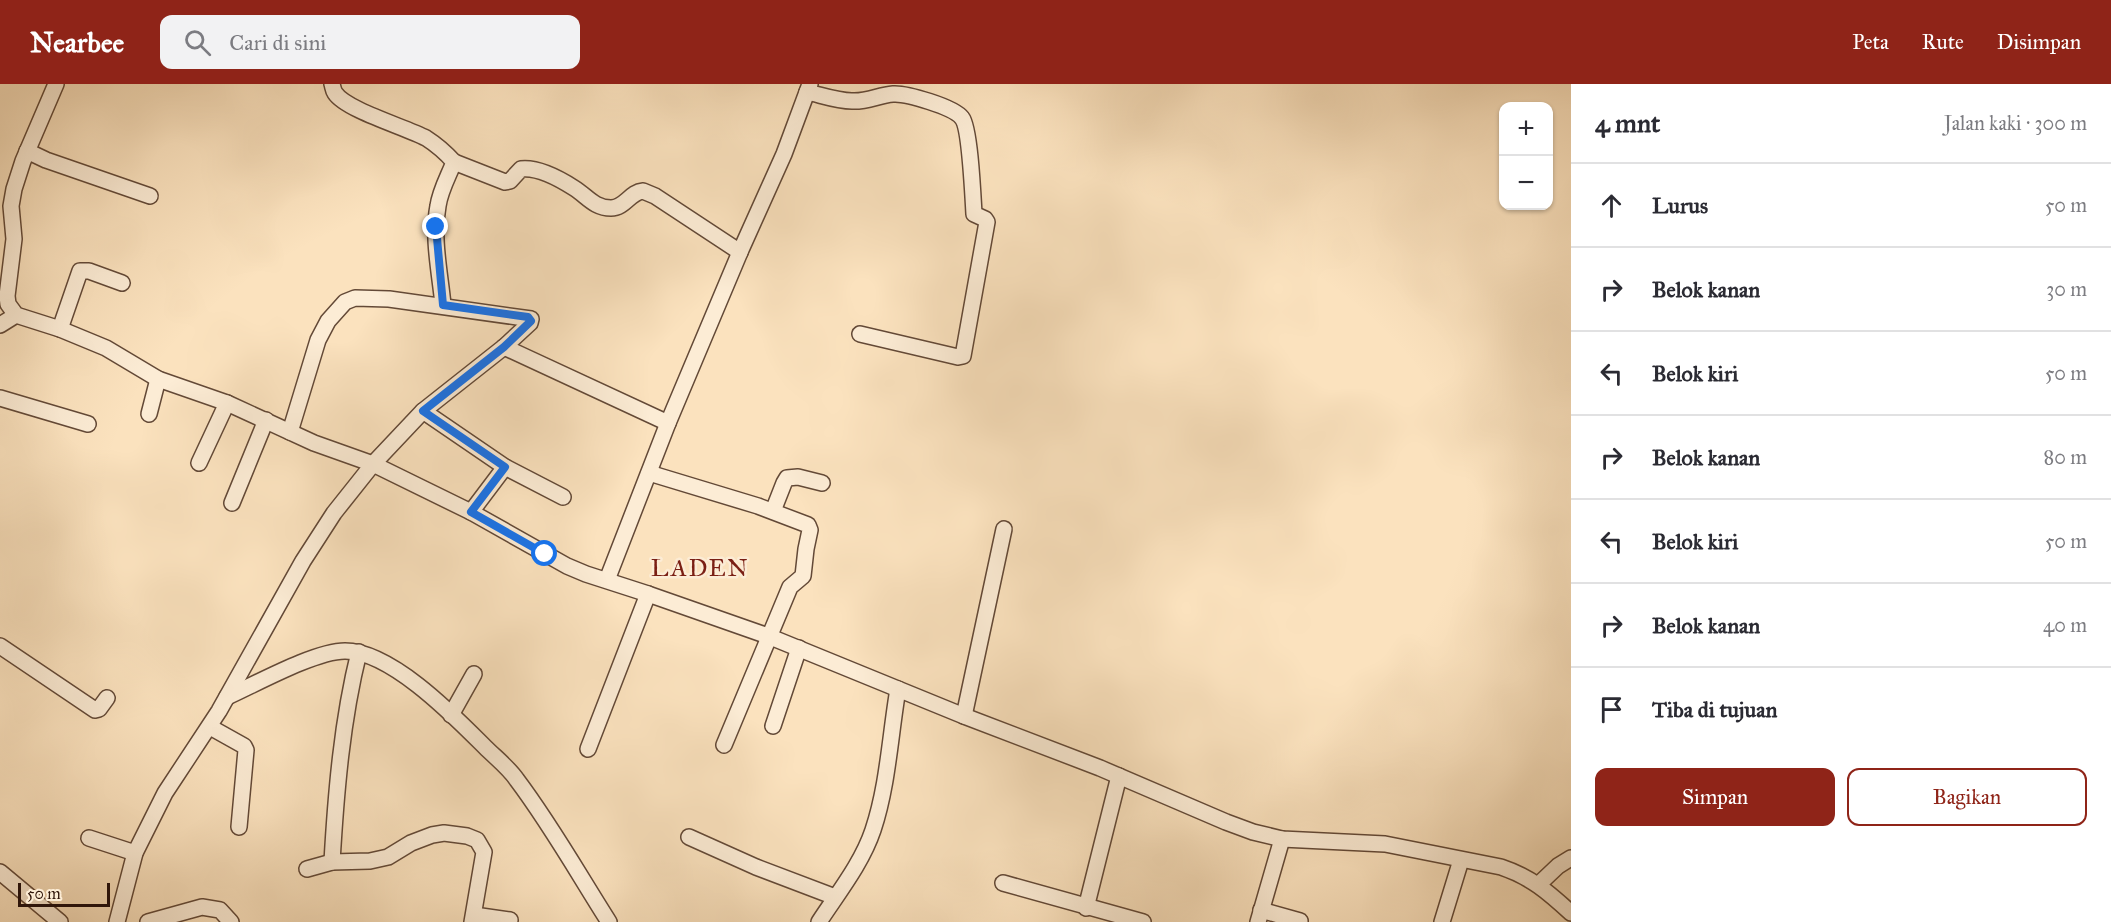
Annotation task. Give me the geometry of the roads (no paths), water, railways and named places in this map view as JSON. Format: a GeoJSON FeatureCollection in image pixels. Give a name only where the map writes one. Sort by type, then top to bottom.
{"type":"FeatureCollection","features":[{"type":"Feature","properties":{"kind":"street"},"geometry":{"type":"LineString","coordinates":[[56,84],[6,204],[14,239],[7,296],[8,304],[16,315],[60,329],[106,348],[158,378],[227,403],[314,443],[373,464],[471,512],[567,566],[586,574],[768,636],[1253,832],[1282,838],[1385,844],[1516,872],[1539,884],[1571,913],[1565,922]]}},
{"type":"Feature","properties":{"kind":"street"},"geometry":{"type":"LineString","coordinates":[[332,84],[335,93],[355,108],[425,138],[454,162],[505,182],[510,181],[521,169],[534,170],[575,188],[592,202],[603,207],[617,207],[638,191],[643,190],[740,252]]}},
{"type":"Feature","properties":{"kind":"street"},"geometry":{"type":"LineString","coordinates":[[606,580],[668,423],[784,154],[809,88],[851,101],[895,94],[915,97],[956,113],[965,123],[974,214],[987,222],[963,356],[958,357],[860,334]]}},
{"type":"Feature","properties":{"kind":"street"},"geometry":{"type":"LineString","coordinates":[[27,151],[46,160],[150,196]]}},
{"type":"Feature","properties":{"kind":"street"},"geometry":{"type":"LineString","coordinates":[[443,305],[436,227],[437,208],[454,162]]}},
{"type":"Feature","properties":{"kind":"street"},"geometry":{"type":"LineString","coordinates":[[60,329],[80,271],[89,271],[122,283]]}},
{"type":"Feature","properties":{"kind":"street"},"geometry":{"type":"LineString","coordinates":[[117,922],[135,853],[165,793],[190,753],[210,727],[303,561],[334,513],[373,464],[423,411],[504,347],[530,323],[530,318],[443,305],[377,299],[355,298],[345,302],[328,321],[318,340],[290,432]]}},
{"type":"Feature","properties":{"kind":"street"},"geometry":{"type":"LineString","coordinates":[[0,325],[16,315]]}},
{"type":"Feature","properties":{"kind":"street"},"geometry":{"type":"LineString","coordinates":[[504,347],[668,423]]}},
{"type":"Feature","properties":{"kind":"street"},"geometry":{"type":"LineString","coordinates":[[149,414],[158,378]]}},
{"type":"Feature","properties":{"kind":"street"},"geometry":{"type":"LineString","coordinates":[[0,398],[88,424]]}},
{"type":"Feature","properties":{"kind":"street"},"geometry":{"type":"LineString","coordinates":[[200,463],[227,403]]}},
{"type":"Feature","properties":{"kind":"street"},"geometry":{"type":"LineString","coordinates":[[423,411],[505,467],[563,496]]}},
{"type":"Feature","properties":{"kind":"street"},"geometry":{"type":"LineString","coordinates":[[232,503],[266,420]]}},
{"type":"Feature","properties":{"kind":"street"},"geometry":{"type":"LineString","coordinates":[[471,512],[505,467]]}},
{"type":"Feature","properties":{"kind":"street"},"geometry":{"type":"LineString","coordinates":[[649,473],[773,511],[808,525],[810,532],[803,576],[790,587],[724,745]]}},
{"type":"Feature","properties":{"kind":"street"},"geometry":{"type":"LineString","coordinates":[[773,511],[788,478],[798,477],[822,483]]}},
{"type":"Feature","properties":{"kind":"street"},"geometry":{"type":"LineString","coordinates":[[964,716],[1004,529]]}},
{"type":"Feature","properties":{"kind":"street"},"geometry":{"type":"LineString","coordinates":[[588,749],[648,594]]}},
{"type":"Feature","properties":{"kind":"street"},"geometry":{"type":"LineString","coordinates":[[0,646],[95,710],[99,709],[107,698]]}},
{"type":"Feature","properties":{"kind":"street"},"geometry":{"type":"LineString","coordinates":[[773,726],[799,648]]}},
{"type":"Feature","properties":{"kind":"street"},"geometry":{"type":"LineString","coordinates":[[227,698],[293,666],[336,652],[359,652],[378,658],[401,672],[452,715],[516,778],[609,922]]}},
{"type":"Feature","properties":{"kind":"street"},"geometry":{"type":"LineString","coordinates":[[332,862],[343,740],[352,680],[359,652]]}},
{"type":"Feature","properties":{"kind":"street"},"geometry":{"type":"LineString","coordinates":[[452,715],[474,674]]}},
{"type":"Feature","properties":{"kind":"street"},"geometry":{"type":"LineString","coordinates":[[825,921],[835,897],[873,832],[886,775],[898,689]]}},
{"type":"Feature","properties":{"kind":"street"},"geometry":{"type":"LineString","coordinates":[[210,727],[246,748],[239,827]]}},
{"type":"Feature","properties":{"kind":"street"},"geometry":{"type":"LineString","coordinates":[[1086,908],[1119,776]]}},
{"type":"Feature","properties":{"kind":"street"},"geometry":{"type":"LineString","coordinates":[[307,869],[332,862],[370,861],[388,856],[411,843],[432,835],[444,833],[467,836],[477,840],[484,852],[473,919],[510,920]]}},
{"type":"Feature","properties":{"kind":"street"},"geometry":{"type":"LineString","coordinates":[[689,837],[756,867],[835,897]]}},
{"type":"Feature","properties":{"kind":"street"},"geometry":{"type":"LineString","coordinates":[[89,838],[135,853]]}},
{"type":"Feature","properties":{"kind":"street"},"geometry":{"type":"LineString","coordinates":[[1282,838],[1260,916],[1300,921]]}},
{"type":"Feature","properties":{"kind":"street"},"geometry":{"type":"LineString","coordinates":[[1539,884],[1558,866],[1571,858]]}},
{"type":"Feature","properties":{"kind":"street"},"geometry":{"type":"LineString","coordinates":[[1442,922],[1461,860]]}},
{"type":"Feature","properties":{"kind":"street"},"geometry":{"type":"LineString","coordinates":[[0,872],[60,922]]}},
{"type":"Feature","properties":{"kind":"street"},"geometry":{"type":"LineString","coordinates":[[1003,883],[1086,908],[1143,922]]}},
{"type":"Feature","properties":{"kind":"street"},"geometry":{"type":"LineString","coordinates":[[148,922],[202,907],[220,910],[231,922]]}},
{"type":"Feature","properties":{"kind":"district","name":"LADEN"},"geometry":{"type":"Point","coordinates":[700,568]}}]}
